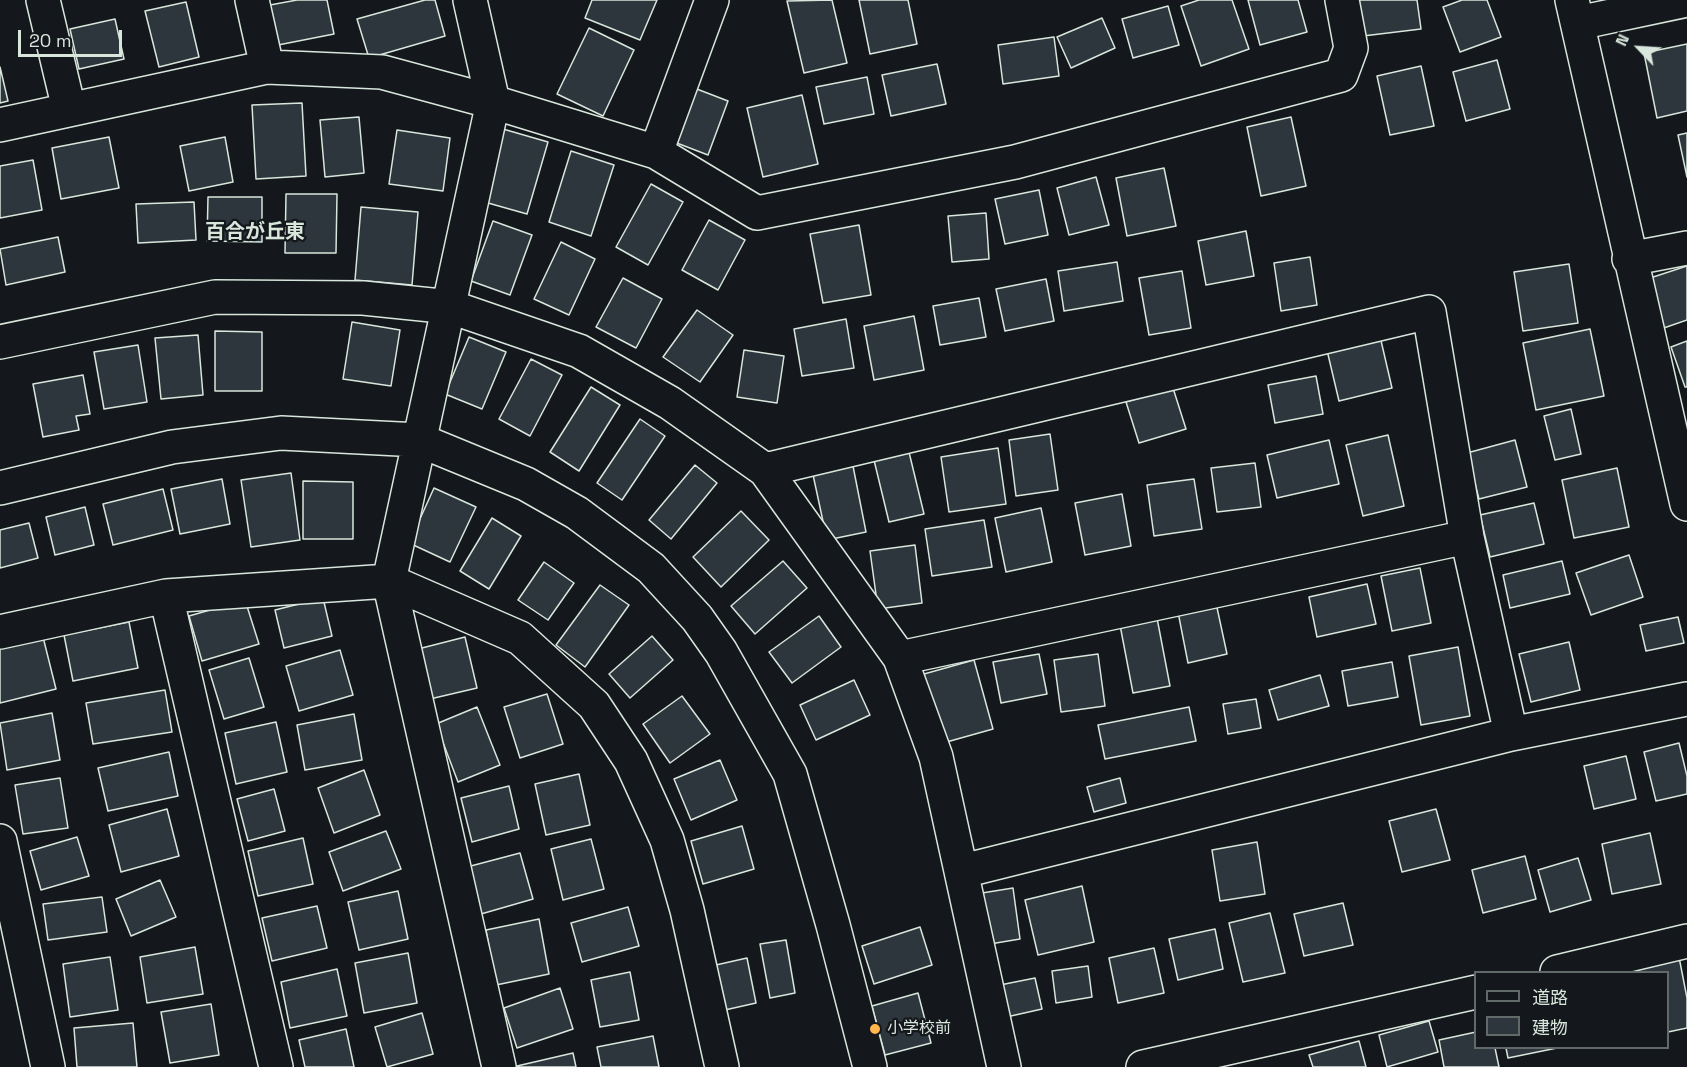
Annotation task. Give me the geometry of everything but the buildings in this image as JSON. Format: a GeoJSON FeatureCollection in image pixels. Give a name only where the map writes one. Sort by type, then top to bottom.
{"type":"FeatureCollection","features":[{"type":"Feature","properties":{"kind":"street"},"geometry":{"type":"LineString","coordinates":[[43,0],[69,109]]}},
{"type":"Feature","properties":{"kind":"street"},"geometry":{"type":"LineString","coordinates":[[252,0],[267,67]]}},
{"type":"Feature","properties":{"kind":"street"},"geometry":{"type":"LineString","coordinates":[[470,0],[493,102],[451,307],[419,440],[389,581],[499,1067]]}},
{"type":"Feature","properties":{"kind":"street"},"geometry":{"type":"LineString","coordinates":[[656,152],[712,0]]}},
{"type":"Feature","properties":{"kind":"street"},"geometry":{"type":"LineString","coordinates":[[0,125],[267,67],[382,72],[493,102],[656,152],[758,213],[1015,162],[1341,75],[1351,48],[1342,0]]}},
{"type":"Feature","properties":{"kind":"street"},"geometry":{"type":"LineString","coordinates":[[1687,0],[1575,11],[1629,259],[1687,504]]}},
{"type":"Feature","properties":{"kind":"street"},"geometry":{"type":"LineString","coordinates":[[1629,259],[1687,248]]}},
{"type":"Feature","properties":{"kind":"street"},"geometry":{"type":"LineString","coordinates":[[0,342],[215,297],[363,298],[451,307],[579,351],[670,403],[765,470],[900,658],[936,757],[963,871],[1004,1067]]}},
{"type":"Feature","properties":{"kind":"street"},"geometry":{"type":"LineString","coordinates":[[765,470],[1429,312],[1467,537],[1511,734]]}},
{"type":"Feature","properties":{"kind":"street"},"geometry":{"type":"LineString","coordinates":[[0,488],[172,447],[281,434],[419,440],[526,484],[577,513],[651,568],[697,618],[721,652],[789,774],[833,925],[870,1067]]}},
{"type":"Feature","properties":{"kind":"street"},"geometry":{"type":"LineString","coordinates":[[900,658],[1467,537]]}},
{"type":"Feature","properties":{"kind":"street"},"geometry":{"type":"LineString","coordinates":[[0,632],[166,596],[389,581],[520,638],[594,705],[631,761],[667,840],[687,910],[722,1067]]}},
{"type":"Feature","properties":{"kind":"street"},"geometry":{"type":"LineString","coordinates":[[166,596],[276,1067]]}},
{"type":"Feature","properties":{"kind":"street"},"geometry":{"type":"LineString","coordinates":[[963,871],[1511,734],[1687,699]]}},
{"type":"Feature","properties":{"kind":"street"},"geometry":{"type":"LineString","coordinates":[[0,840],[48,1067]]}},
{"type":"Feature","properties":{"kind":"street"},"geometry":{"type":"LineString","coordinates":[[1561,971],[1687,941]]}},
{"type":"Feature","properties":{"kind":"street"},"geometry":{"type":"LineString","coordinates":[[1143,1067],[1474,992]]}},
{"type":"Feature","properties":{"kind":"place","name":"小学校前"},"geometry":{"type":"Point","coordinates":[875,1029]}},
{"type":"Feature","properties":{"kind":"district","name":"百合が丘東"},"geometry":{"type":"Point","coordinates":[255,233]}}]}
